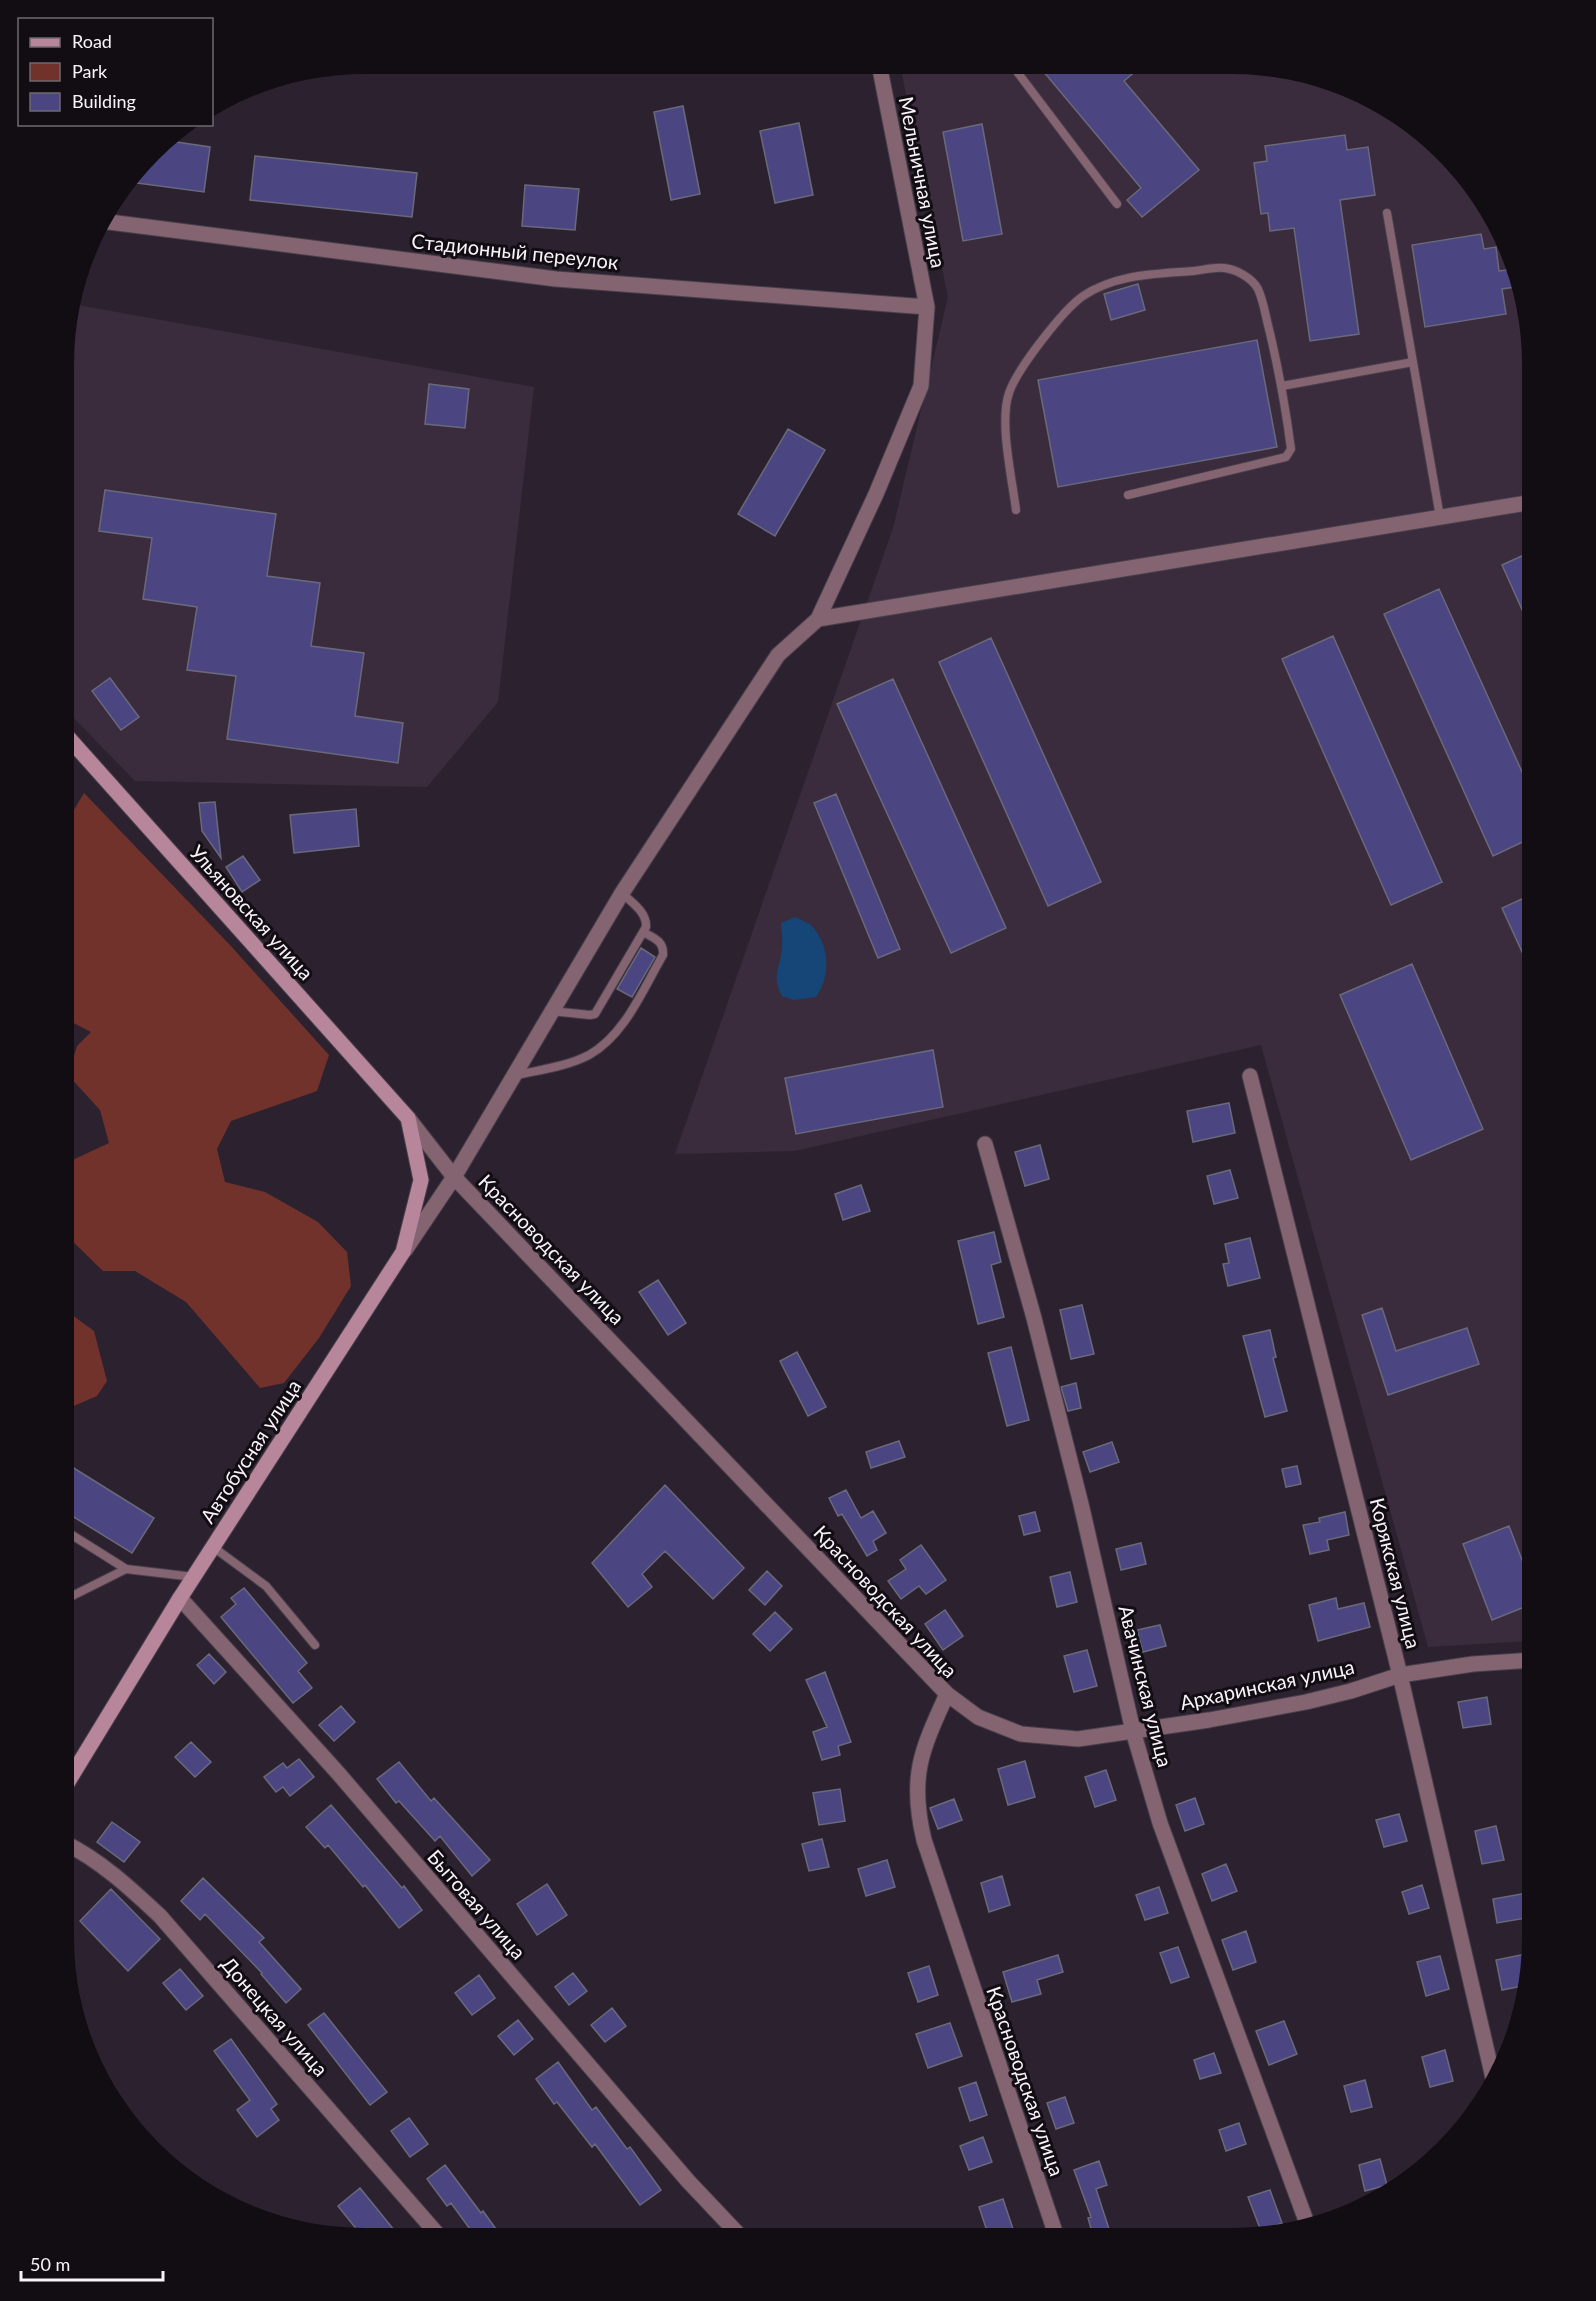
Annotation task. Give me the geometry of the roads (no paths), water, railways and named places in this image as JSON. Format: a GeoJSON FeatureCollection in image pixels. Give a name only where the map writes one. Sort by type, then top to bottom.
{"type":"FeatureCollection","features":[{"type":"Feature","properties":{"kind":"street","name":"Мельничная улица"},"geometry":{"type":"LineString","coordinates":[[818,619],[876,494],[921,386],[927,307],[881,74]]}},
{"type":"Feature","properties":{"kind":"street","name":"Стадионный переулок"},"geometry":{"type":"LineString","coordinates":[[110,222],[556,279],[927,307]]}},
{"type":"Feature","properties":{"kind":"street"},"geometry":{"type":"LineString","coordinates":[[403,1252],[454,1176],[622,893],[778,655],[818,619],[1522,504]]}},
{"type":"Feature","properties":{"kind":"street","name":"Ульяновская улица"},"geometry":{"type":"LineString","coordinates":[[74,744],[408,1118]]}},
{"type":"Feature","properties":{"kind":"street","name":"Корякская улица"},"geometry":{"type":"LineString","coordinates":[[1250,1076],[1400,1675],[1491,2070]]}},
{"type":"Feature","properties":{"kind":"street","name":"Красноводская улица"},"geometry":{"type":"LineString","coordinates":[[408,1118],[454,1176],[946,1694],[926,1742],[919,1766],[916,1792],[918,1816],[999,2069],[1054,2228]]}},
{"type":"Feature","properties":{"kind":"street","name":"Автобусная улица"},"geometry":{"type":"LineString","coordinates":[[74,1772],[180,1598],[403,1252],[421,1180],[408,1118]]}},
{"type":"Feature","properties":{"kind":"street","name":"Авачинская улица"},"geometry":{"type":"LineString","coordinates":[[986,1144],[1054,1394],[1133,1731],[1160,1822],[1305,2219]]}},
{"type":"Feature","properties":{"kind":"street","name":"Бытовая улица"},"geometry":{"type":"LineString","coordinates":[[180,1598],[338,1773],[688,2181],[732,2228]]}},
{"type":"Feature","properties":{"kind":"street","name":"Архаринская улица"},"geometry":{"type":"LineString","coordinates":[[946,1694],[978,1717],[1021,1734],[1078,1739],[1209,1720],[1306,1702],[1351,1691],[1400,1675],[1473,1664],[1522,1661]]}},
{"type":"Feature","properties":{"kind":"street","name":"Донецкая улица"},"geometry":{"type":"LineString","coordinates":[[74,1847],[120,1879],[160,1916],[432,2228]]}},
{"type":"Feature","properties":{"kind":"lane"},"geometry":{"type":"LineString","coordinates":[[1019,74],[1118,204]]}},
{"type":"Feature","properties":{"kind":"lane"},"geometry":{"type":"LineString","coordinates":[[1387,213],[1440,517]]}},
{"type":"Feature","properties":{"kind":"lane"},"geometry":{"type":"LineString","coordinates":[[1016,510],[1005,422],[1009,393],[1048,332],[1082,297],[1116,281],[1141,275],[1224,268],[1240,273],[1257,288],[1282,386],[1291,449],[1286,457],[1128,495]]}},
{"type":"Feature","properties":{"kind":"lane"},"geometry":{"type":"LineString","coordinates":[[1282,386],[1413,362]]}},
{"type":"Feature","properties":{"kind":"lane"},"geometry":{"type":"LineString","coordinates":[[550,1011],[595,1014],[646,927],[643,913],[622,893]]}},
{"type":"Feature","properties":{"kind":"lane"},"geometry":{"type":"LineString","coordinates":[[513,1076],[556,1067],[579,1059],[600,1048],[612,1037],[663,955],[664,949],[661,942],[643,932]]}},
{"type":"Feature","properties":{"kind":"lane"},"geometry":{"type":"LineString","coordinates":[[74,1536],[126,1569],[194,1576]]}},
{"type":"Feature","properties":{"kind":"lane"},"geometry":{"type":"LineString","coordinates":[[213,1547],[266,1586],[315,1645]]}},
{"type":"Feature","properties":{"kind":"lane"},"geometry":{"type":"LineString","coordinates":[[74,1595],[126,1569]]}},
{"type":"Feature","properties":{"kind":"water"},"geometry":{"type":"Polygon","coordinates":[[[795,917],[810,925],[818,934],[825,952],[826,971],[816,997],[794,1000],[782,996],[777,977],[782,948],[781,923],[795,917]]]}}]}
